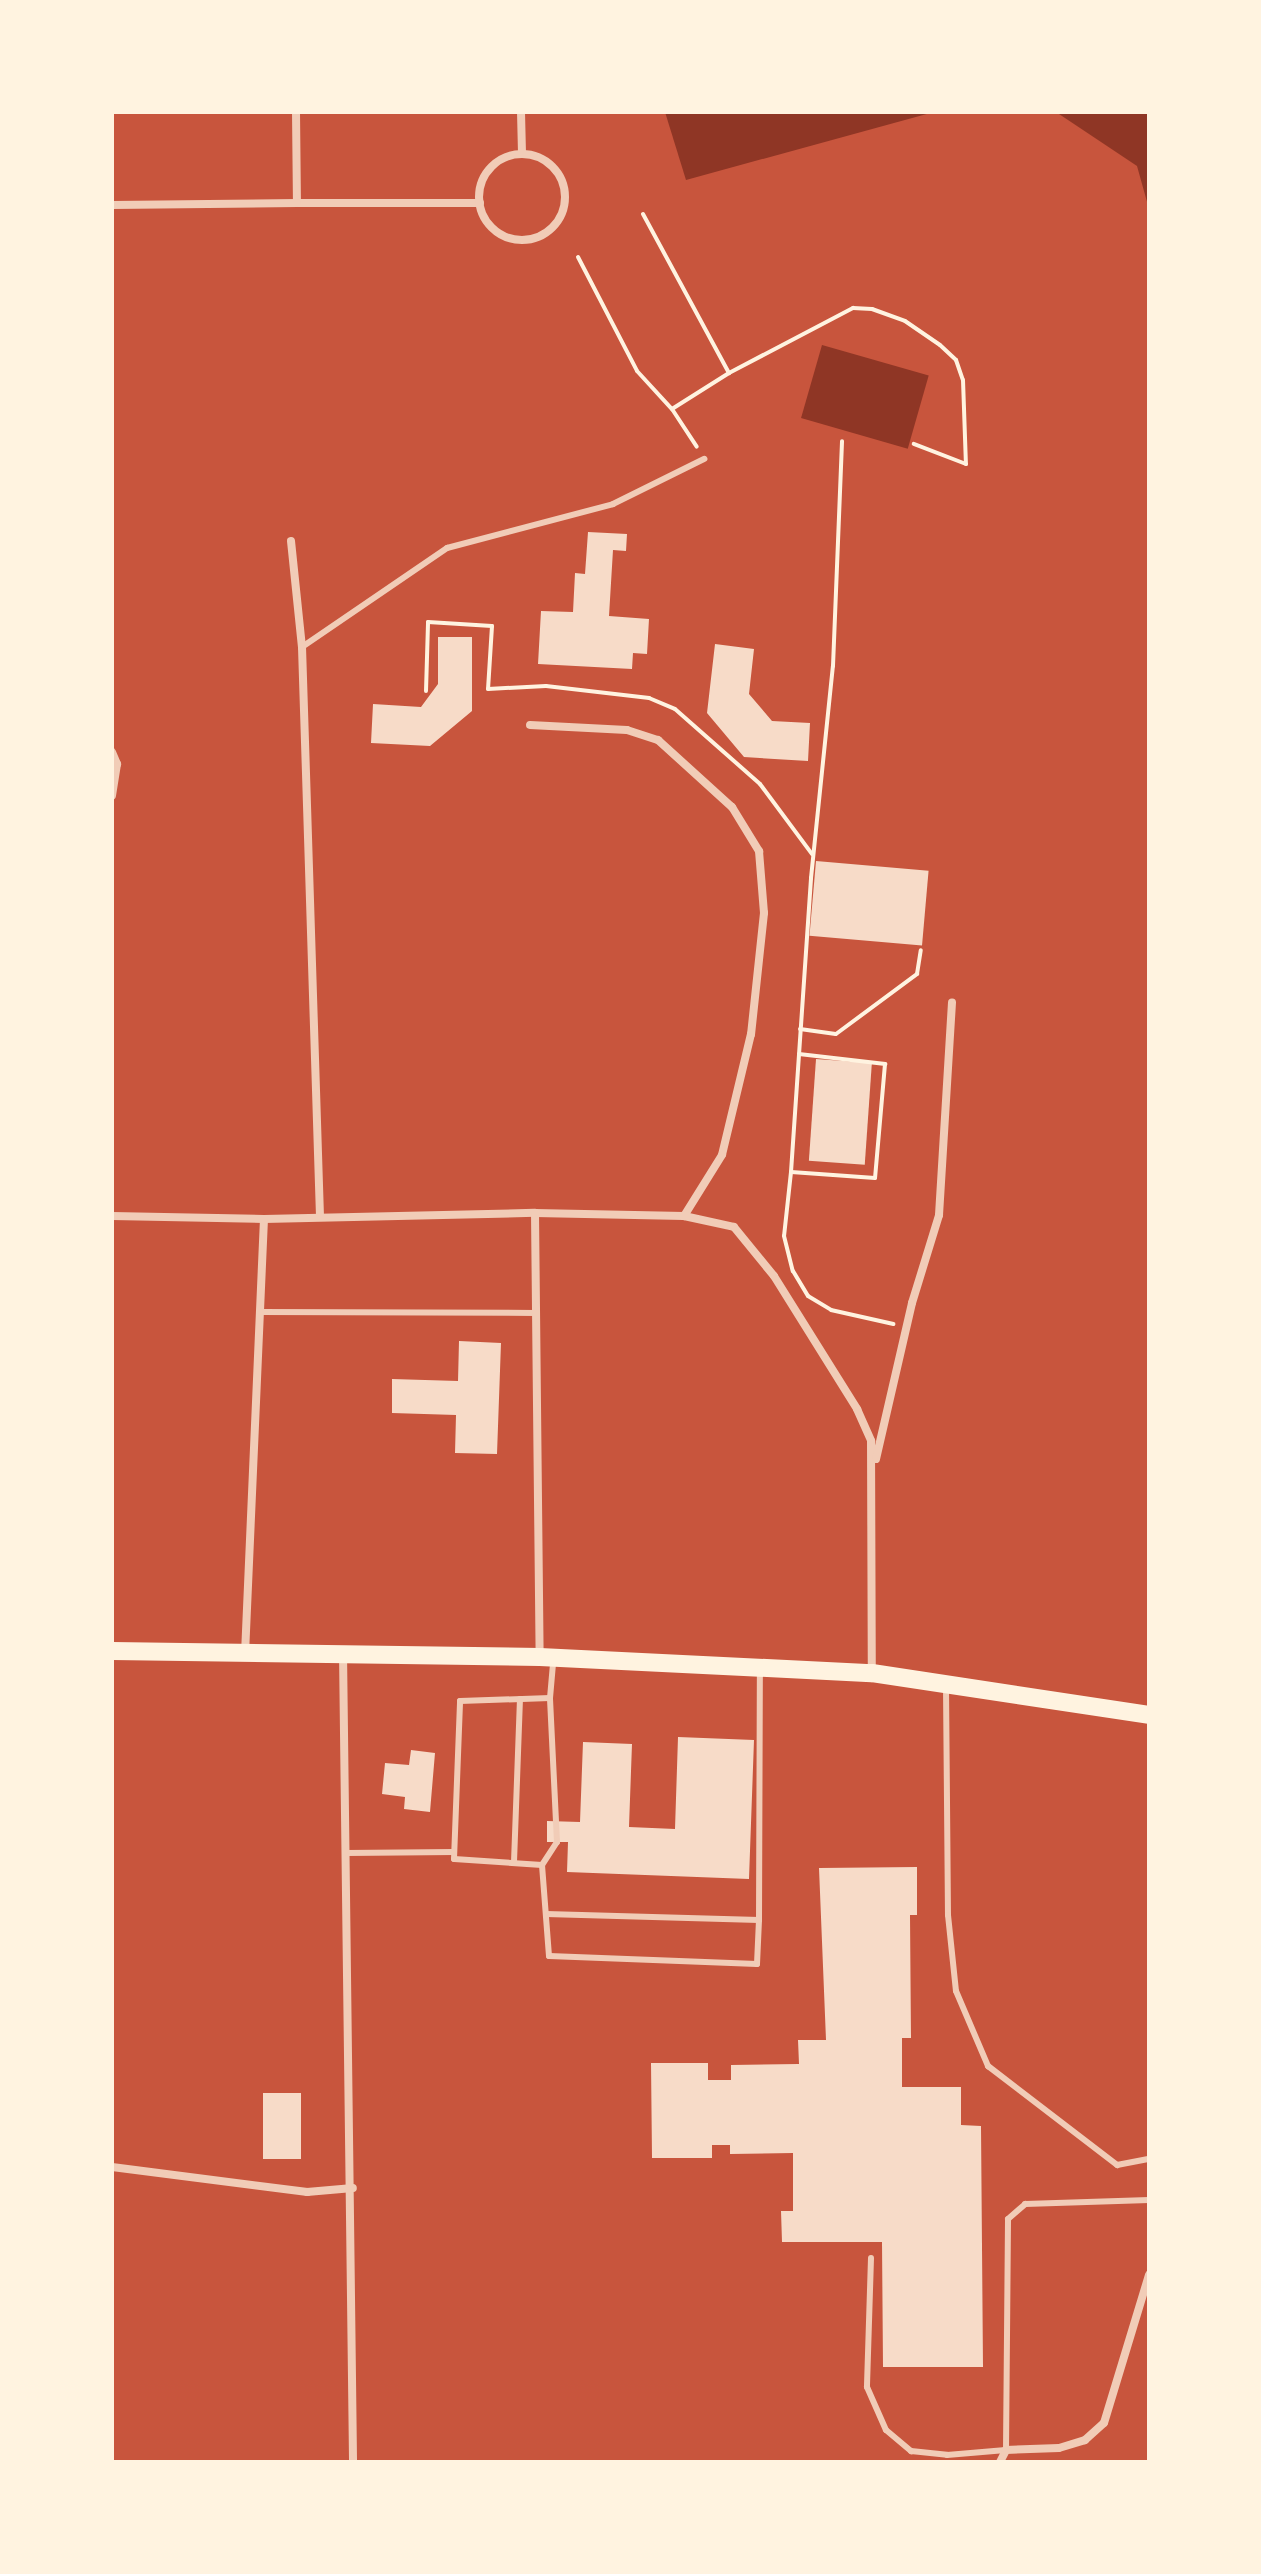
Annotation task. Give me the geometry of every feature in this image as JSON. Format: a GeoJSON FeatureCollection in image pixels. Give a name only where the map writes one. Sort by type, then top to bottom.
{"type":"FeatureCollection","features":[{"type":"Feature","properties":{"kind":"main road"},"geometry":{"type":"LineString","coordinates":[[112,1651],[245,1655],[343,1652],[872,1673],[1149,1715]]}},
{"type":"Feature","properties":{"kind":"street"},"geometry":{"type":"LineString","coordinates":[[296,112],[297,203]]}},
{"type":"Feature","properties":{"kind":"street"},"geometry":{"type":"LineString","coordinates":[[521,112],[522,154]]}},
{"type":"Feature","properties":{"kind":"street"},"geometry":{"type":"LineString","coordinates":[[522,154],[549,163],[564,188],[561,216],[552,228],[526,240],[512,238],[489,224],[480,203],[487,172],[496,162],[522,154]]}},
{"type":"Feature","properties":{"kind":"street"},"geometry":{"type":"LineString","coordinates":[[112,205],[480,203]]}},
{"type":"Feature","properties":{"kind":"street"},"geometry":{"type":"LineString","coordinates":[[291,541],[302,647],[320,1216]]}},
{"type":"Feature","properties":{"kind":"street"},"geometry":{"type":"LineString","coordinates":[[530,725],[627,730],[658,740],[732,807],[759,851],[764,913],[751,1034],[722,1155],[684,1216]]}},
{"type":"Feature","properties":{"kind":"street"},"geometry":{"type":"LineString","coordinates":[[112,752],[117,764],[112,796]]}},
{"type":"Feature","properties":{"kind":"street"},"geometry":{"type":"LineString","coordinates":[[872,1673],[874,1464],[912,1303],[939,1215],[952,1002]]}},
{"type":"Feature","properties":{"kind":"street"},"geometry":{"type":"LineString","coordinates":[[535,1213],[547,1658]]}},
{"type":"Feature","properties":{"kind":"street"},"geometry":{"type":"LineString","coordinates":[[112,1216],[264,1219],[535,1213],[684,1216],[718,1220],[752,1245],[857,1409],[874,1464]]}},
{"type":"Feature","properties":{"kind":"street"},"geometry":{"type":"LineString","coordinates":[[245,1655],[264,1219]]}},
{"type":"Feature","properties":{"kind":"street"},"geometry":{"type":"LineString","coordinates":[[343,1652],[353,2188],[353,2462]]}},
{"type":"Feature","properties":{"kind":"street"},"geometry":{"type":"LineString","coordinates":[[112,2167],[307,2192],[353,2188]]}},
{"type":"Feature","properties":{"kind":"street"},"geometry":{"type":"LineString","coordinates":[[1000,2462],[1006,2450],[1059,2448],[1085,2440],[1104,2423],[1149,2275]]}},
{"type":"Feature","properties":{"kind":"lane"},"geometry":{"type":"LineString","coordinates":[[302,647],[447,548],[613,504],[704,459]]}},
{"type":"Feature","properties":{"kind":"lane"},"geometry":{"type":"LineString","coordinates":[[260,1312],[536,1313]]}},
{"type":"Feature","properties":{"kind":"lane"},"geometry":{"type":"LineString","coordinates":[[547,1658],[557,1842],[542,1865],[549,1956],[757,1964],[760,1668]]}},
{"type":"Feature","properties":{"kind":"lane"},"geometry":{"type":"LineString","coordinates":[[946,1684],[949,1930],[956,1991],[988,2066],[1117,2165],[1149,2159]]}},
{"type":"Feature","properties":{"kind":"lane"},"geometry":{"type":"LineString","coordinates":[[542,1865],[454,1859],[460,1701],[550,1698]]}},
{"type":"Feature","properties":{"kind":"lane"},"geometry":{"type":"LineString","coordinates":[[514,1862],[520,1699]]}},
{"type":"Feature","properties":{"kind":"lane"},"geometry":{"type":"LineString","coordinates":[[346,1853],[454,1852]]}},
{"type":"Feature","properties":{"kind":"lane"},"geometry":{"type":"LineString","coordinates":[[546,1914],[759,1920]]}},
{"type":"Feature","properties":{"kind":"lane"},"geometry":{"type":"LineString","coordinates":[[871,2258],[867,2387],[886,2430],[911,2451],[947,2455],[1006,2450],[1008,2219],[1025,2204],[1149,2200]]}},
{"type":"Feature","properties":{"kind":"path"},"geometry":{"type":"LineString","coordinates":[[643,214],[729,373]]}},
{"type":"Feature","properties":{"kind":"path"},"geometry":{"type":"LineString","coordinates":[[578,257],[637,371],[672,409],[704,459]]}},
{"type":"Feature","properties":{"kind":"path"},"geometry":{"type":"LineString","coordinates":[[672,409],[729,373],[853,308],[872,309],[905,321],[940,345],[956,360],[963,380],[966,464],[914,444]]}},
{"type":"Feature","properties":{"kind":"path"},"geometry":{"type":"LineString","coordinates":[[842,441],[833,666],[813,856],[784,1236],[793,1271],[808,1296],[831,1310],[893,1324]]}},
{"type":"Feature","properties":{"kind":"path"},"geometry":{"type":"LineString","coordinates":[[426,691],[428,622],[492,626],[488,689],[546,686],[649,698],[675,709],[760,784],[813,856]]}},
{"type":"Feature","properties":{"kind":"path"},"geometry":{"type":"LineString","coordinates":[[800,1029],[836,1034],[917,974],[921,950]]}},
{"type":"Feature","properties":{"kind":"path"},"geometry":{"type":"LineString","coordinates":[[791,1172],[875,1178],[885,1064],[799,1054]]}},
{"type":"Feature","properties":{"kind":"shaded area"},"geometry":{"type":"Polygon","coordinates":[[[665,112],[934,112],[686,180],[665,112]]]}},
{"type":"Feature","properties":{"kind":"shaded area"},"geometry":{"type":"Polygon","coordinates":[[[1056,112],[1149,112],[1149,209],[1137,166],[1056,112]]]}},
{"type":"Feature","properties":{"kind":"shaded area"},"geometry":{"type":"Polygon","coordinates":[[[822,345],[929,376],[908,449],[801,418],[822,345]]]}},
{"type":"Feature","properties":{"kind":"building"},"geometry":{"type":"Polygon","coordinates":[[[588,532],[627,534],[626,551],[613,550],[609,616],[649,619],[647,654],[633,653],[632,669],[538,664],[541,611],[573,612],[575,573],[585,574],[588,532]]]}},
{"type":"Feature","properties":{"kind":"building"},"geometry":{"type":"Polygon","coordinates":[[[438,637],[472,637],[472,711],[430,746],[371,743],[373,704],[421,707],[438,684],[438,637]]]}},
{"type":"Feature","properties":{"kind":"building"},"geometry":{"type":"Polygon","coordinates":[[[715,644],[754,649],[749,694],[772,721],[810,723],[808,761],[744,757],[707,713],[715,644]]]}},
{"type":"Feature","properties":{"kind":"building"},"geometry":{"type":"Polygon","coordinates":[[[816,861],[929,871],[922,946],[809,936],[816,861]]]}},
{"type":"Feature","properties":{"kind":"building"},"geometry":{"type":"Polygon","coordinates":[[[816,1059],[872,1063],[865,1165],[809,1161],[816,1059]]]}},
{"type":"Feature","properties":{"kind":"building"},"geometry":{"type":"Polygon","coordinates":[[[459,1341],[501,1343],[497,1454],[455,1453],[456,1415],[392,1413],[392,1379],[458,1381],[459,1341]]]}},
{"type":"Feature","properties":{"kind":"building"},"geometry":{"type":"Polygon","coordinates":[[[678,1737],[754,1740],[749,1879],[567,1872],[568,1842],[547,1842],[547,1821],[580,1822],[583,1742],[632,1744],[629,1827],[675,1829],[678,1737]]]}},
{"type":"Feature","properties":{"kind":"building"},"geometry":{"type":"Polygon","coordinates":[[[411,1750],[435,1753],[430,1812],[404,1809],[405,1797],[382,1794],[385,1763],[409,1765],[411,1750]]]}},
{"type":"Feature","properties":{"kind":"building"},"geometry":{"type":"Polygon","coordinates":[[[917,1867],[917,1915],[910,1915],[911,2038],[902,2038],[902,2087],[961,2087],[961,2125],[981,2126],[983,2367],[883,2367],[882,2242],[782,2242],[781,2211],[793,2211],[793,2153],[730,2154],[730,2145],[712,2145],[712,2158],[652,2158],[651,2063],[708,2063],[708,2080],[731,2080],[731,2065],[799,2064],[798,2040],[826,2040],[819,1868],[917,1867]]]}},
{"type":"Feature","properties":{"kind":"building"},"geometry":{"type":"Polygon","coordinates":[[[263,2093],[301,2093],[301,2159],[263,2159],[263,2093]]]}}]}
